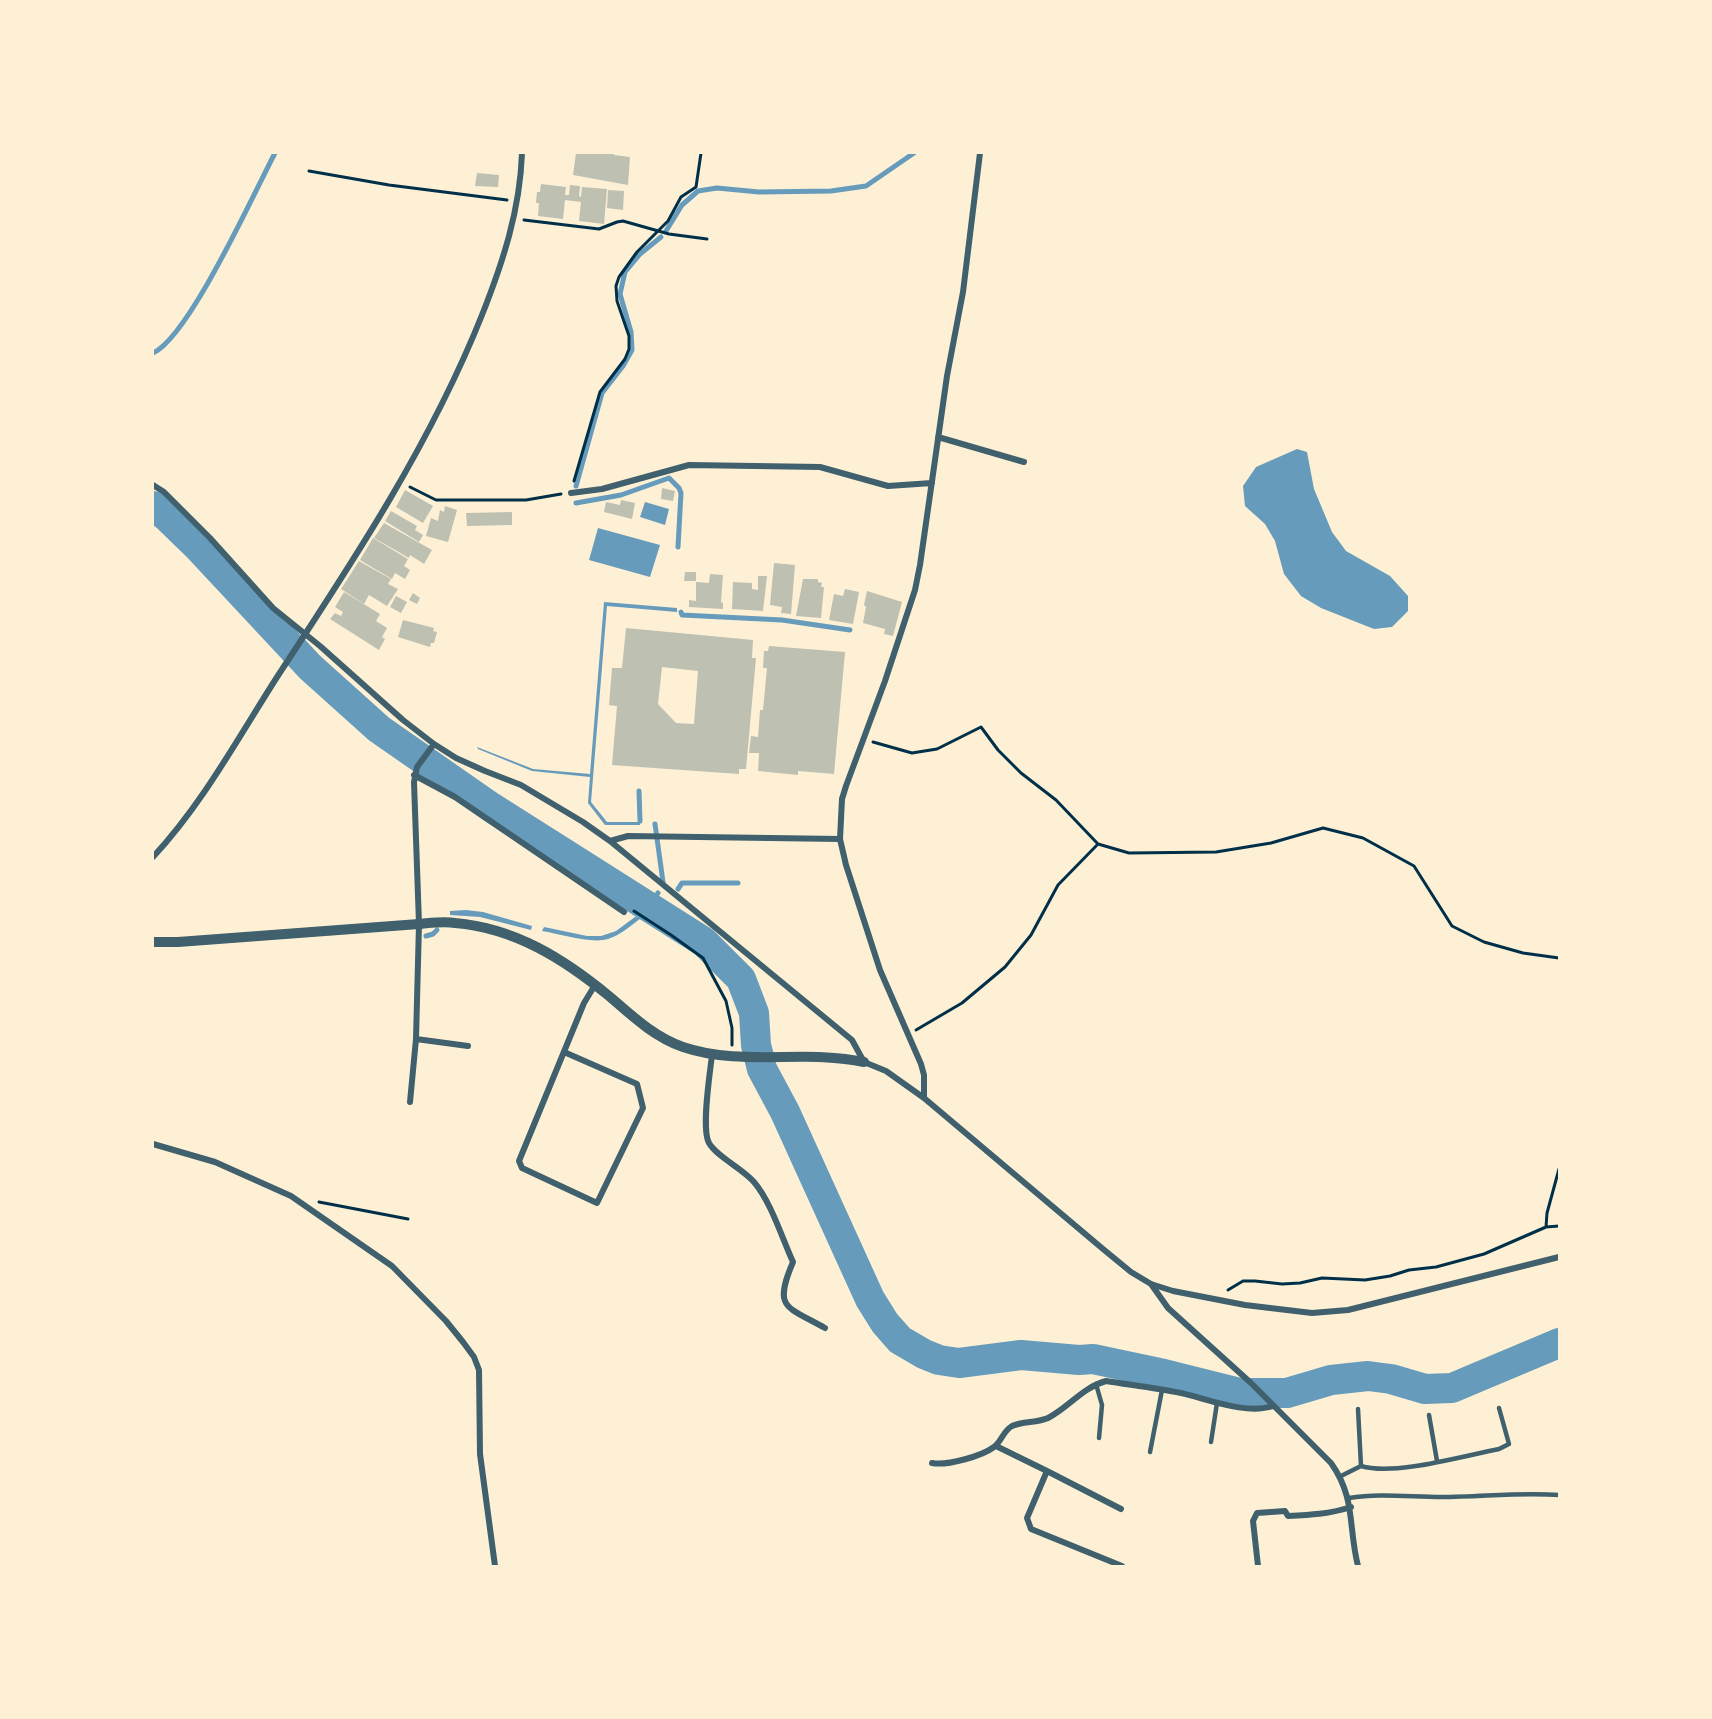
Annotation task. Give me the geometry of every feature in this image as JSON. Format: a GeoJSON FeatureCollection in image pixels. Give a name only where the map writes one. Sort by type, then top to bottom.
{"type":"FeatureCollection","features":[{"type":"Feature","properties":{"kind":"street"},"geometry":{"type":"LineString","coordinates":[[153,857],[217,774],[400,483],[428,432],[466,355],[496,279],[515,219],[522,153]]}},
{"type":"Feature","properties":{"kind":"street"},"geometry":{"type":"LineString","coordinates":[[924,1098],[924,1075],[879,970],[846,865],[840,839],[842,799],[915,590],[963,292],[980,153]]}},
{"type":"Feature","properties":{"kind":"street"},"geometry":{"type":"LineString","coordinates":[[938,437],[1024,462]]}},
{"type":"Feature","properties":{"kind":"street"},"geometry":{"type":"LineString","coordinates":[[571,493],[602,489],[689,465],[820,467],[888,486],[932,483]]}},
{"type":"Feature","properties":{"kind":"street"},"geometry":{"type":"LineString","coordinates":[[153,485],[164,492],[210,538],[273,608],[403,720],[434,744],[475,767],[521,785],[541,796],[610,841],[852,1040],[864,1062]]}},
{"type":"Feature","properties":{"kind":"street"},"geometry":{"type":"LineString","coordinates":[[410,1102],[416,1039],[419,924],[414,776],[417,767],[434,744]]}},
{"type":"Feature","properties":{"kind":"street"},"geometry":{"type":"LineString","coordinates":[[414,776],[455,797],[624,912]]}},
{"type":"Feature","properties":{"kind":"street"},"geometry":{"type":"LineString","coordinates":[[610,841],[628,836],[840,839]]}},
{"type":"Feature","properties":{"kind":"street"},"geometry":{"type":"LineString","coordinates":[[153,942],[454,922],[508,933],[536,945],[596,985],[657,1034],[682,1047],[712,1055],[734,1057],[829,1057],[864,1062],[886,1071],[924,1098],[1131,1272],[1151,1284],[1173,1291],[1245,1305],[1312,1312],[1348,1310],[1559,1257]]}},
{"type":"Feature","properties":{"kind":"street"},"geometry":{"type":"LineString","coordinates":[[564,1052],[638,1084],[643,1108],[597,1203],[522,1168],[519,1161],[584,1003],[596,985]]}},
{"type":"Feature","properties":{"kind":"street"},"geometry":{"type":"LineString","coordinates":[[416,1039],[468,1046]]}},
{"type":"Feature","properties":{"kind":"street"},"geometry":{"type":"LineString","coordinates":[[712,1055],[705,1129],[709,1143],[717,1153],[743,1170],[757,1185],[768,1206],[793,1262],[784,1284],[783,1297],[788,1307],[825,1328]]}},
{"type":"Feature","properties":{"kind":"street"},"geometry":{"type":"LineString","coordinates":[[153,1144],[215,1162],[291,1196],[392,1266],[446,1321],[474,1357],[479,1370],[480,1454],[495,1566]]}},
{"type":"Feature","properties":{"kind":"street"},"geometry":{"type":"LineString","coordinates":[[1151,1284],[1168,1308],[1251,1383],[1331,1462],[1341,1476],[1349,1498],[1354,1548],[1359,1566]]}},
{"type":"Feature","properties":{"kind":"street"},"geometry":{"type":"LineString","coordinates":[[932,1463],[940,1464],[981,1454],[996,1446],[1013,1425],[1050,1417],[1096,1384],[1107,1381],[1248,1408],[1265,1408],[1271,1404]]}},
{"type":"Feature","properties":{"kind":"street"},"geometry":{"type":"LineString","coordinates":[[996,1446],[1121,1509]]}},
{"type":"Feature","properties":{"kind":"street"},"geometry":{"type":"LineString","coordinates":[[1047,1471],[1027,1518],[1031,1529],[1122,1566]]}},
{"type":"Feature","properties":{"kind":"street"},"geometry":{"type":"LineString","coordinates":[[1258,1566],[1253,1521],[1257,1513],[1285,1511],[1288,1516],[1310,1515],[1351,1507]]}},
{"type":"Feature","properties":{"kind":"lane"},"geometry":{"type":"LineString","coordinates":[[1096,1384],[1102,1405],[1099,1438]]}},
{"type":"Feature","properties":{"kind":"lane"},"geometry":{"type":"LineString","coordinates":[[1150,1452],[1162,1390]]}},
{"type":"Feature","properties":{"kind":"lane"},"geometry":{"type":"LineString","coordinates":[[1211,1442],[1217,1403]]}},
{"type":"Feature","properties":{"kind":"lane"},"geometry":{"type":"LineString","coordinates":[[1341,1476],[1361,1466],[1374,1470],[1499,1449],[1509,1444],[1499,1408]]}},
{"type":"Feature","properties":{"kind":"lane"},"geometry":{"type":"LineString","coordinates":[[1358,1409],[1361,1466]]}},
{"type":"Feature","properties":{"kind":"lane"},"geometry":{"type":"LineString","coordinates":[[1429,1415],[1437,1461]]}},
{"type":"Feature","properties":{"kind":"lane"},"geometry":{"type":"LineString","coordinates":[[1349,1498],[1373,1494],[1439,1497],[1539,1493],[1559,1495]]}},
{"type":"Feature","properties":{"kind":"path"},"geometry":{"type":"LineString","coordinates":[[400,483],[436,500],[526,500],[571,493],[600,392],[625,359],[629,349],[629,336],[617,302],[616,286],[619,277],[637,252],[668,221],[681,197],[696,187],[701,153]]}},
{"type":"Feature","properties":{"kind":"path"},"geometry":{"type":"LineString","coordinates":[[309,171],[517,201]]}},
{"type":"Feature","properties":{"kind":"path"},"geometry":{"type":"LineString","coordinates":[[515,219],[599,229],[623,221],[659,232],[707,239]]}},
{"type":"Feature","properties":{"kind":"path"},"geometry":{"type":"LineString","coordinates":[[862,739],[912,753],[937,749],[981,727],[998,750],[1021,773],[1056,800],[1098,844],[1129,853],[1216,852],[1271,843],[1323,828],[1363,838],[1413,866],[1452,926],[1484,942],[1523,953],[1559,958]]}},
{"type":"Feature","properties":{"kind":"path"},"geometry":{"type":"LineString","coordinates":[[908,1035],[962,1003],[1005,967],[1031,935],[1058,885],[1098,844]]}},
{"type":"Feature","properties":{"kind":"path"},"geometry":{"type":"LineString","coordinates":[[624,912],[633,911],[703,958],[726,1001],[732,1028],[734,1057]]}},
{"type":"Feature","properties":{"kind":"path"},"geometry":{"type":"LineString","coordinates":[[1546,1227],[1547,1213],[1559,1169]]}},
{"type":"Feature","properties":{"kind":"path"},"geometry":{"type":"LineString","coordinates":[[315,1201],[408,1219]]}},
{"type":"Feature","properties":{"kind":"path"},"geometry":{"type":"LineString","coordinates":[[1219,1300],[1224,1292],[1243,1281],[1282,1284],[1322,1278],[1365,1280],[1409,1270],[1436,1267],[1484,1254],[1546,1227],[1559,1226]]}},
{"type":"Feature","properties":{"kind":"water"},"geometry":{"type":"Polygon","coordinates":[[[1297,449],[1307,452],[1314,489],[1332,532],[1346,551],[1390,576],[1408,596],[1408,611],[1392,627],[1374,629],[1321,608],[1301,596],[1284,574],[1275,541],[1265,524],[1245,506],[1243,486],[1256,467],[1297,449]]]}},
{"type":"Feature","properties":{"kind":"water"},"geometry":{"type":"Polygon","coordinates":[[[645,502],[669,509],[665,525],[640,517],[645,502]]]}},
{"type":"Feature","properties":{"kind":"water"},"geometry":{"type":"Polygon","coordinates":[[[598,528],[660,545],[650,577],[589,560],[598,528]]]}},
{"type":"Feature","properties":{"kind":"water"},"geometry":{"type":"Polygon","coordinates":[[[604,602],[677,608],[677,612],[607,606],[591,802],[607,822],[640,822],[640,825],[605,825],[588,803],[590,777],[532,771],[477,747],[533,769],[590,774],[604,602]]]}},
{"type":"Feature","properties":{"kind":"water"},"geometry":{"type":"Polygon","coordinates":[[[450,911],[483,912],[532,926],[531,930],[480,917],[450,915],[450,911]]]}},
{"type":"Feature","properties":{"kind":"water"},"geometry":{"type":"Polygon","coordinates":[[[635,917],[641,918],[608,939],[584,939],[542,931],[544,927],[587,936],[601,936],[616,931],[635,917]]]}},
{"type":"Feature","properties":{"kind":"building"},"geometry":{"type":"Polygon","coordinates":[[[576,153],[614,153],[614,155],[630,157],[628,185],[573,175],[576,153]]]}},
{"type":"Feature","properties":{"kind":"building"},"geometry":{"type":"Polygon","coordinates":[[[477,173],[499,175],[498,187],[475,186],[477,173]]]}},
{"type":"Feature","properties":{"kind":"building"},"geometry":{"type":"Polygon","coordinates":[[[541,184],[566,187],[565,195],[569,195],[570,185],[580,186],[579,196],[581,197],[582,187],[607,189],[604,224],[579,221],[581,202],[565,200],[563,219],[538,216],[537,192],[540,192],[541,184]]]}},
{"type":"Feature","properties":{"kind":"building"},"geometry":{"type":"Polygon","coordinates":[[[608,190],[624,191],[623,210],[607,208],[608,190]]]}},
{"type":"Feature","properties":{"kind":"building"},"geometry":{"type":"Polygon","coordinates":[[[662,488],[675,491],[673,501],[661,499],[662,488]]]}},
{"type":"Feature","properties":{"kind":"building"},"geometry":{"type":"Polygon","coordinates":[[[405,490],[433,506],[423,523],[396,507],[405,490]]]}},
{"type":"Feature","properties":{"kind":"building"},"geometry":{"type":"Polygon","coordinates":[[[621,500],[635,503],[632,519],[604,512],[606,502],[620,505],[621,500]]]}},
{"type":"Feature","properties":{"kind":"building"},"geometry":{"type":"Polygon","coordinates":[[[445,506],[457,510],[448,542],[426,536],[431,518],[438,521],[440,510],[444,512],[445,506]]]}},
{"type":"Feature","properties":{"kind":"building"},"geometry":{"type":"Polygon","coordinates":[[[391,511],[417,526],[415,530],[423,535],[419,542],[385,521],[391,511]]]}},
{"type":"Feature","properties":{"kind":"building"},"geometry":{"type":"Polygon","coordinates":[[[512,512],[512,525],[467,526],[466,513],[512,512]]]}},
{"type":"Feature","properties":{"kind":"building"},"geometry":{"type":"Polygon","coordinates":[[[384,523],[432,550],[424,564],[374,538],[384,523]]]}},
{"type":"Feature","properties":{"kind":"building"},"geometry":{"type":"Polygon","coordinates":[[[373,538],[408,559],[404,566],[410,570],[405,579],[395,573],[392,579],[360,560],[373,538]]]}},
{"type":"Feature","properties":{"kind":"building"},"geometry":{"type":"Polygon","coordinates":[[[359,561],[391,579],[388,584],[398,589],[387,606],[369,595],[364,604],[341,589],[359,561]]]}},
{"type":"Feature","properties":{"kind":"building"},"geometry":{"type":"Polygon","coordinates":[[[774,563],[795,565],[791,614],[781,613],[782,607],[770,605],[774,563]]]}},
{"type":"Feature","properties":{"kind":"building"},"geometry":{"type":"Polygon","coordinates":[[[685,572],[696,572],[696,581],[684,581],[685,572]]]}},
{"type":"Feature","properties":{"kind":"building"},"geometry":{"type":"Polygon","coordinates":[[[710,574],[723,575],[721,602],[723,609],[689,607],[689,600],[696,601],[696,582],[709,583],[710,574]]]}},
{"type":"Feature","properties":{"kind":"building"},"geometry":{"type":"Polygon","coordinates":[[[758,576],[767,576],[763,611],[732,609],[733,582],[752,583],[752,589],[758,590],[758,576]]]}},
{"type":"Feature","properties":{"kind":"building"},"geometry":{"type":"Polygon","coordinates":[[[803,579],[818,579],[818,582],[822,583],[821,587],[824,587],[821,618],[796,616],[803,579]]]}},
{"type":"Feature","properties":{"kind":"building"},"geometry":{"type":"Polygon","coordinates":[[[845,589],[859,592],[853,624],[829,620],[834,594],[843,596],[845,589]]]}},
{"type":"Feature","properties":{"kind":"building"},"geometry":{"type":"Polygon","coordinates":[[[867,591],[902,602],[893,636],[884,634],[885,629],[863,623],[867,591]]]}},
{"type":"Feature","properties":{"kind":"building"},"geometry":{"type":"Polygon","coordinates":[[[344,592],[380,614],[376,621],[387,628],[382,637],[385,639],[379,650],[330,619],[335,613],[341,616],[343,612],[335,607],[344,592]]]}},
{"type":"Feature","properties":{"kind":"building"},"geometry":{"type":"Polygon","coordinates":[[[413,593],[420,598],[417,604],[409,600],[413,593]]]}},
{"type":"Feature","properties":{"kind":"building"},"geometry":{"type":"Polygon","coordinates":[[[396,596],[407,602],[401,613],[390,607],[396,596]]]}},
{"type":"Feature","properties":{"kind":"building"},"geometry":{"type":"Polygon","coordinates":[[[403,620],[434,628],[433,631],[437,632],[434,643],[431,643],[430,647],[398,637],[403,620]]]}},
{"type":"Feature","properties":{"kind":"building"},"geometry":{"type":"Polygon","coordinates":[[[626,628],[753,640],[752,658],[756,658],[746,769],[739,769],[739,774],[612,765],[617,706],[609,705],[612,668],[622,668],[626,628]],[[662,667],[658,704],[676,723],[694,724],[698,671],[662,667]]]}},
{"type":"Feature","properties":{"kind":"building"},"geometry":{"type":"Polygon","coordinates":[[[769,646],[845,652],[834,774],[798,771],[798,775],[758,771],[759,753],[749,753],[751,736],[758,737],[767,668],[763,668],[764,651],[768,651],[769,646]]]}},
{"type":"Feature","properties":{"kind":"waterway"},"geometry":{"type":"LineString","coordinates":[[153,353],[168,341],[202,293],[237,230],[275,153]]}},
{"type":"Feature","properties":{"kind":"waterway"},"geometry":{"type":"LineString","coordinates":[[666,231],[682,205],[698,191],[717,188],[759,192],[831,191],[866,186],[914,153]]}},
{"type":"Feature","properties":{"kind":"waterway"},"geometry":{"type":"LineString","coordinates":[[576,486],[602,393],[632,350],[631,332],[620,294],[625,272],[640,254],[661,237]]}},
{"type":"Feature","properties":{"kind":"waterway"},"geometry":{"type":"LineString","coordinates":[[576,503],[621,495],[669,478],[681,493],[678,547]]}},
{"type":"Feature","properties":{"kind":"waterway"},"geometry":{"type":"LineString","coordinates":[[153,506],[198,547],[310,667],[379,729],[491,807],[704,942],[741,979],[754,1013],[756,1045],[762,1069],[785,1112],[870,1299],[885,1323],[900,1340],[939,1360],[959,1363],[1021,1355],[1093,1359],[1240,1393],[1287,1393],[1331,1380],[1368,1376],[1391,1379],[1425,1389],[1452,1388],[1559,1343]]}},
{"type":"Feature","properties":{"kind":"waterway"},"geometry":{"type":"LineString","coordinates":[[681,612],[682,615],[782,620],[850,630]]}},
{"type":"Feature","properties":{"kind":"waterway"},"geometry":{"type":"LineString","coordinates":[[639,791],[640,821]]}},
{"type":"Feature","properties":{"kind":"waterway"},"geometry":{"type":"LineString","coordinates":[[655,824],[663,882]]}},
{"type":"Feature","properties":{"kind":"waterway"},"geometry":{"type":"LineString","coordinates":[[678,889],[682,883],[738,883]]}},
{"type":"Feature","properties":{"kind":"waterway"},"geometry":{"type":"LineString","coordinates":[[645,911],[658,893]]}},
{"type":"Feature","properties":{"kind":"waterway"},"geometry":{"type":"LineString","coordinates":[[426,936],[437,930]]}}]}
